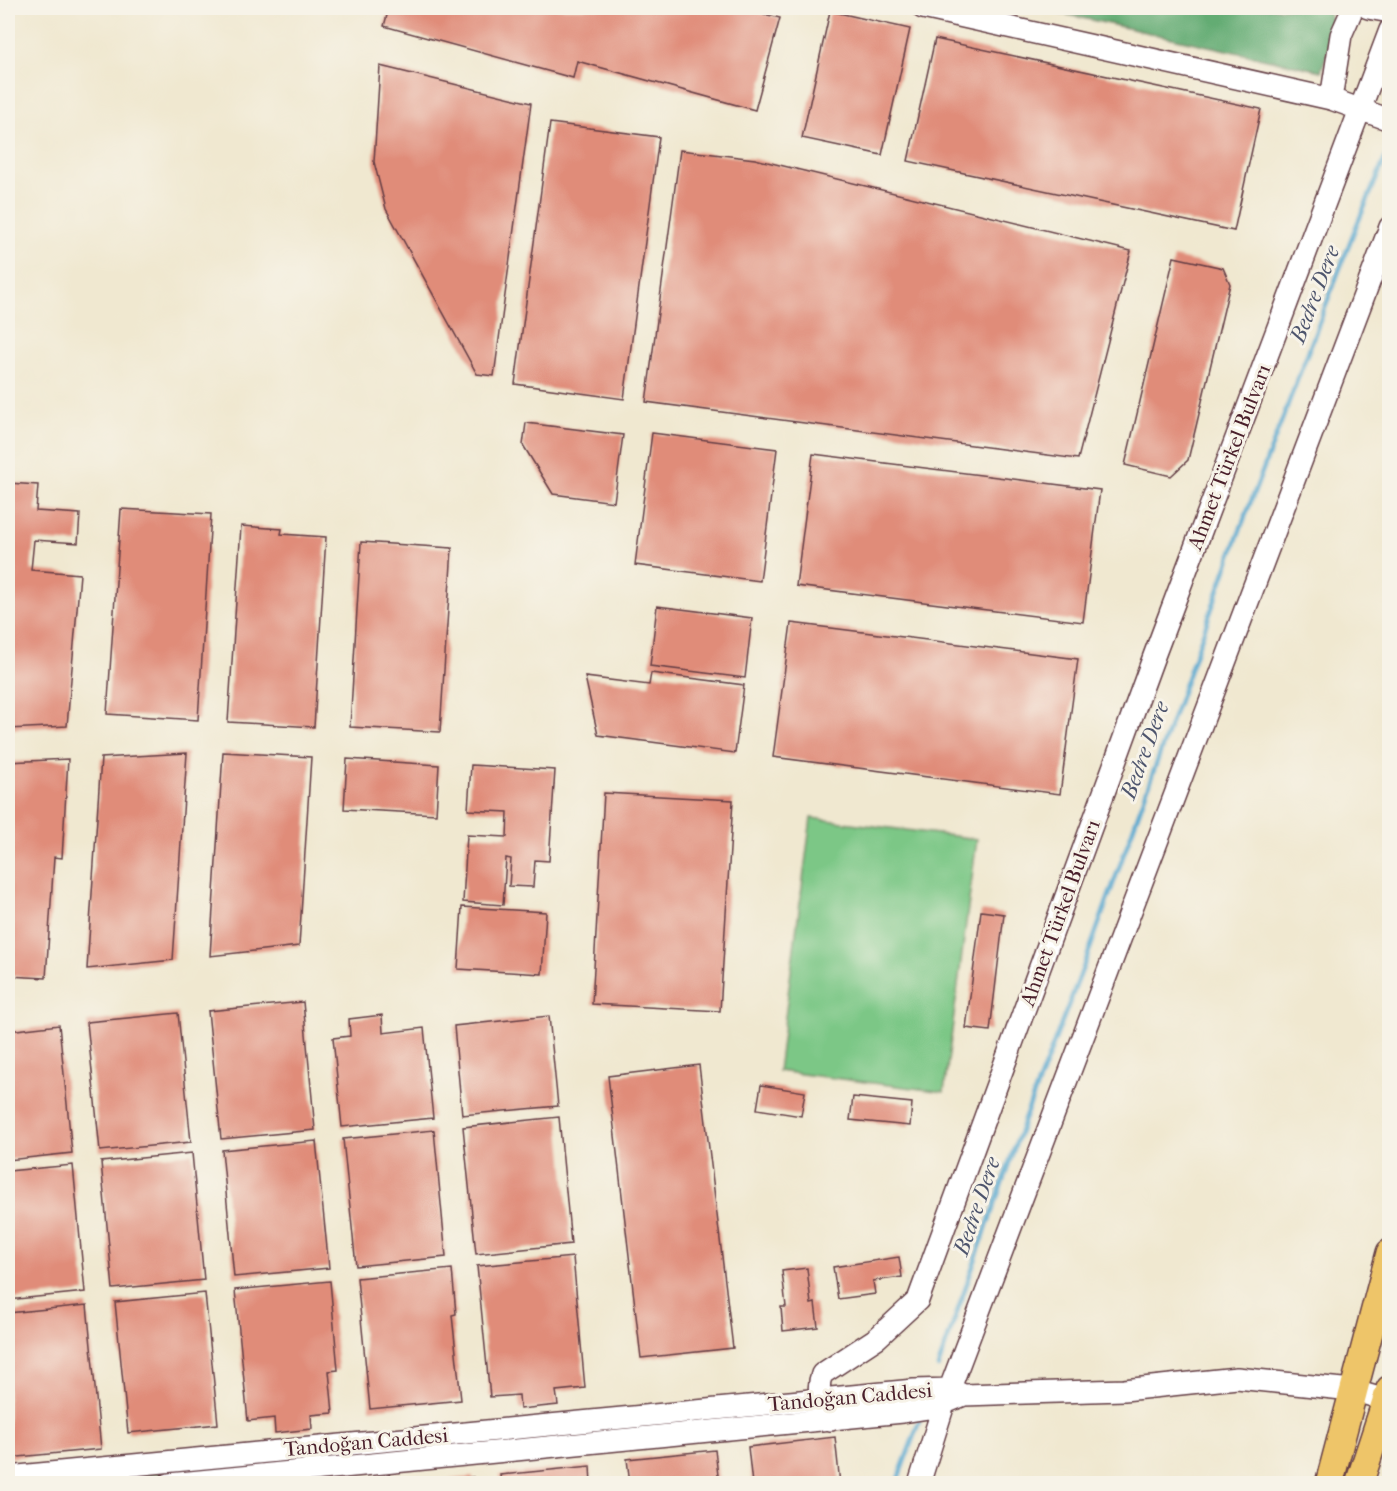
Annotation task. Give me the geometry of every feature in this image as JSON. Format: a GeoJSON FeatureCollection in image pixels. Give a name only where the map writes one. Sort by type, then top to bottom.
{"type":"FeatureCollection","features":[{"type":"Feature","properties":{"kind":"main road"},"geometry":{"type":"LineString","coordinates":[[1329,1484],[1389,1252]]}},
{"type":"Feature","properties":{"kind":"main road"},"geometry":{"type":"LineString","coordinates":[[1359,1484],[1383,1435],[1388,1394]]}},
{"type":"Feature","properties":{"kind":"street"},"geometry":{"type":"LineString","coordinates":[[923,8],[1330,99],[1386,119]]}},
{"type":"Feature","properties":{"kind":"street"},"geometry":{"type":"LineString","coordinates":[[1330,99],[1341,35],[1353,8]]}},
{"type":"Feature","properties":{"kind":"street"},"geometry":{"type":"LineString","coordinates":[[1368,8],[1389,12]]}},
{"type":"Feature","properties":{"kind":"street","name":"Ahmet Türkel Bulvarı"},"geometry":{"type":"LineString","coordinates":[[819,1399],[819,1380],[822,1374],[877,1338],[918,1300],[1150,667],[1389,30]]}},
{"type":"Feature","properties":{"kind":"street"},"geometry":{"type":"LineString","coordinates":[[919,1484],[1389,227]]}},
{"type":"Feature","properties":{"kind":"street"},"geometry":{"type":"LineString","coordinates":[[953,1396],[1124,1390],[1237,1378],[1388,1394]]}},
{"type":"Feature","properties":{"kind":"street","name":"Tandoğan Caddesi"},"geometry":{"type":"LineString","coordinates":[[8,1477],[819,1399],[953,1396]]}},
{"type":"Feature","properties":{"kind":"street","name":"Tandoğan Caddesi"},"geometry":{"type":"LineString","coordinates":[[169,1484],[903,1412],[953,1396]]}},
{"type":"Feature","properties":{"kind":"street"},"geometry":{"type":"LineString","coordinates":[[819,1399],[831,1420]]}},
{"type":"Feature","properties":{"kind":"street"},"geometry":{"type":"LineString","coordinates":[[1345,1425],[1383,1435]]}},
{"type":"Feature","properties":{"kind":"green space"},"geometry":{"type":"Polygon","coordinates":[[[1037,8],[1328,8],[1334,34],[1321,71],[1037,8]]]}},
{"type":"Feature","properties":{"kind":"green space"},"geometry":{"type":"Polygon","coordinates":[[[811,818],[977,839],[944,1092],[778,1071],[811,818]]]}},
{"type":"Feature","properties":{"kind":"green space"},"geometry":{"type":"Polygon","coordinates":[[[347,1453],[348,1459],[131,1480],[130,1474],[347,1453]]]}},
{"type":"Feature","properties":{"kind":"building"},"geometry":{"type":"Polygon","coordinates":[[[389,8],[740,8],[780,18],[755,110],[577,61],[573,78],[384,26],[389,8]]]}},
{"type":"Feature","properties":{"kind":"building"},"geometry":{"type":"Polygon","coordinates":[[[830,11],[910,29],[882,155],[802,138],[830,11]]]}},
{"type":"Feature","properties":{"kind":"building"},"geometry":{"type":"Polygon","coordinates":[[[935,39],[1261,109],[1234,231],[908,161],[935,39]]]}},
{"type":"Feature","properties":{"kind":"building"},"geometry":{"type":"Polygon","coordinates":[[[380,66],[531,103],[494,376],[477,374],[386,209],[374,162],[380,66]]]}},
{"type":"Feature","properties":{"kind":"building"},"geometry":{"type":"Polygon","coordinates":[[[550,123],[659,137],[624,399],[515,384],[550,123]]]}},
{"type":"Feature","properties":{"kind":"building"},"geometry":{"type":"Polygon","coordinates":[[[680,150],[755,159],[1131,251],[1078,459],[646,402],[680,150]]]}},
{"type":"Feature","properties":{"kind":"building"},"geometry":{"type":"Polygon","coordinates":[[[1174,257],[1223,268],[1230,284],[1188,460],[1171,476],[1125,465],[1174,257]]]}},
{"type":"Feature","properties":{"kind":"building"},"geometry":{"type":"Polygon","coordinates":[[[526,423],[623,435],[614,502],[553,494],[523,445],[526,423]]]}},
{"type":"Feature","properties":{"kind":"building"},"geometry":{"type":"Polygon","coordinates":[[[652,433],[777,449],[760,581],[635,565],[652,433]]]}},
{"type":"Feature","properties":{"kind":"building"},"geometry":{"type":"Polygon","coordinates":[[[813,454],[1100,490],[1083,622],[796,586],[813,454]]]}},
{"type":"Feature","properties":{"kind":"building"},"geometry":{"type":"Polygon","coordinates":[[[8,483],[38,485],[36,511],[80,514],[78,543],[34,540],[31,570],[80,574],[67,726],[8,729],[8,483]]]}},
{"type":"Feature","properties":{"kind":"building"},"geometry":{"type":"Polygon","coordinates":[[[121,509],[211,514],[198,720],[107,714],[121,509]]]}},
{"type":"Feature","properties":{"kind":"building"},"geometry":{"type":"Polygon","coordinates":[[[241,526],[282,529],[281,534],[326,537],[314,727],[228,722],[241,526]]]}},
{"type":"Feature","properties":{"kind":"building"},"geometry":{"type":"Polygon","coordinates":[[[361,542],[452,548],[440,732],[350,727],[361,542]]]}},
{"type":"Feature","properties":{"kind":"building"},"geometry":{"type":"Polygon","coordinates":[[[657,606],[752,618],[745,678],[650,666],[657,606]]]}},
{"type":"Feature","properties":{"kind":"building"},"geometry":{"type":"Polygon","coordinates":[[[791,623],[1078,659],[1060,794],[773,757],[791,623]]]}},
{"type":"Feature","properties":{"kind":"building"},"geometry":{"type":"Polygon","coordinates":[[[651,673],[744,685],[735,753],[598,735],[585,677],[649,685],[651,673]]]}},
{"type":"Feature","properties":{"kind":"building"},"geometry":{"type":"Polygon","coordinates":[[[223,752],[311,757],[299,946],[210,956],[223,752]]]}},
{"type":"Feature","properties":{"kind":"building"},"geometry":{"type":"Polygon","coordinates":[[[187,753],[173,960],[87,969],[101,758],[187,753]]]}},
{"type":"Feature","properties":{"kind":"building"},"geometry":{"type":"Polygon","coordinates":[[[68,759],[62,858],[54,857],[46,978],[8,976],[11,933],[8,933],[8,762],[68,759]]]}},
{"type":"Feature","properties":{"kind":"building"},"geometry":{"type":"Polygon","coordinates":[[[347,759],[439,765],[436,814],[344,809],[347,759]]]}},
{"type":"Feature","properties":{"kind":"building"},"geometry":{"type":"Polygon","coordinates":[[[471,765],[555,770],[549,861],[535,860],[533,887],[509,886],[511,859],[506,858],[503,905],[463,902],[467,835],[507,837],[508,812],[468,810],[471,765]]]}},
{"type":"Feature","properties":{"kind":"building"},"geometry":{"type":"Polygon","coordinates":[[[604,793],[733,800],[720,1011],[592,1004],[604,793]]]}},
{"type":"Feature","properties":{"kind":"building"},"geometry":{"type":"Polygon","coordinates":[[[462,907],[546,912],[542,974],[458,969],[462,907]]]}},
{"type":"Feature","properties":{"kind":"building"},"geometry":{"type":"Polygon","coordinates":[[[981,911],[1004,914],[990,1031],[966,1028],[981,911]]]}},
{"type":"Feature","properties":{"kind":"building"},"geometry":{"type":"Polygon","coordinates":[[[303,1002],[315,1130],[221,1139],[208,1011],[303,1002]]]}},
{"type":"Feature","properties":{"kind":"building"},"geometry":{"type":"Polygon","coordinates":[[[178,1013],[191,1142],[100,1151],[87,1022],[178,1013]]]}},
{"type":"Feature","properties":{"kind":"building"},"geometry":{"type":"Polygon","coordinates":[[[382,1015],[383,1033],[424,1028],[433,1118],[342,1127],[333,1038],[350,1036],[349,1019],[382,1015]]]}},
{"type":"Feature","properties":{"kind":"building"},"geometry":{"type":"Polygon","coordinates":[[[549,1016],[558,1106],[462,1115],[454,1026],[549,1016]]]}},
{"type":"Feature","properties":{"kind":"building"},"geometry":{"type":"Polygon","coordinates":[[[59,1025],[72,1153],[8,1160],[8,1031],[59,1025]]]}},
{"type":"Feature","properties":{"kind":"building"},"geometry":{"type":"Polygon","coordinates":[[[699,1065],[733,1348],[641,1358],[608,1076],[699,1065]]]}},
{"type":"Feature","properties":{"kind":"building"},"geometry":{"type":"Polygon","coordinates":[[[761,1085],[805,1092],[801,1116],[757,1109],[761,1085]]]}},
{"type":"Feature","properties":{"kind":"building"},"geometry":{"type":"Polygon","coordinates":[[[853,1097],[912,1103],[910,1126],[850,1120],[853,1097]]]}},
{"type":"Feature","properties":{"kind":"building"},"geometry":{"type":"Polygon","coordinates":[[[559,1117],[571,1244],[476,1254],[463,1127],[559,1117]]]}},
{"type":"Feature","properties":{"kind":"building"},"geometry":{"type":"Polygon","coordinates":[[[434,1130],[446,1257],[356,1266],[343,1139],[434,1130]]]}},
{"type":"Feature","properties":{"kind":"building"},"geometry":{"type":"Polygon","coordinates":[[[316,1141],[329,1268],[234,1277],[222,1150],[316,1141]]]}},
{"type":"Feature","properties":{"kind":"building"},"geometry":{"type":"Polygon","coordinates":[[[192,1153],[204,1280],[113,1289],[101,1162],[192,1153]]]}},
{"type":"Feature","properties":{"kind":"building"},"geometry":{"type":"Polygon","coordinates":[[[73,1165],[85,1292],[8,1300],[8,1171],[73,1165]]]}},
{"type":"Feature","properties":{"kind":"building"},"geometry":{"type":"Polygon","coordinates":[[[573,1257],[585,1388],[556,1391],[558,1405],[520,1409],[519,1395],[490,1397],[477,1266],[573,1257]]]}},
{"type":"Feature","properties":{"kind":"building"},"geometry":{"type":"Polygon","coordinates":[[[899,1257],[902,1277],[873,1281],[875,1294],[838,1299],[833,1267],[899,1257]]]}},
{"type":"Feature","properties":{"kind":"building"},"geometry":{"type":"Polygon","coordinates":[[[807,1268],[811,1304],[815,1303],[818,1327],[783,1331],[781,1307],[786,1307],[782,1271],[807,1268]]]}},
{"type":"Feature","properties":{"kind":"building"},"geometry":{"type":"Polygon","coordinates":[[[452,1269],[456,1314],[452,1315],[461,1400],[370,1409],[357,1278],[452,1269]]]}},
{"type":"Feature","properties":{"kind":"building"},"geometry":{"type":"Polygon","coordinates":[[[330,1281],[338,1370],[329,1371],[333,1413],[311,1415],[312,1429],[275,1433],[274,1418],[248,1421],[235,1290],[330,1281]]]}},
{"type":"Feature","properties":{"kind":"building"},"geometry":{"type":"Polygon","coordinates":[[[205,1293],[218,1424],[128,1433],[115,1302],[205,1293]]]}},
{"type":"Feature","properties":{"kind":"building"},"geometry":{"type":"Polygon","coordinates":[[[87,1305],[101,1449],[8,1458],[8,1313],[87,1305]]]}},
{"type":"Feature","properties":{"kind":"building"},"geometry":{"type":"Polygon","coordinates":[[[835,1437],[840,1484],[752,1484],[748,1447],[835,1437]]]}},
{"type":"Feature","properties":{"kind":"building"},"geometry":{"type":"Polygon","coordinates":[[[715,1450],[719,1484],[630,1484],[627,1459],[715,1450]]]}},
{"type":"Feature","properties":{"kind":"building"},"geometry":{"type":"Polygon","coordinates":[[[590,1466],[591,1484],[501,1484],[500,1475],[590,1466]]]}},
{"type":"Feature","properties":{"kind":"building"},"geometry":{"type":"Polygon","coordinates":[[[473,1477],[473,1484],[424,1484],[424,1482],[473,1477]]]}},
{"type":"Feature","properties":{"kind":"waterway","name":"Bedre Dere"},"geometry":{"type":"LineString","coordinates":[[938,1367],[1024,1120],[1086,960],[1240,530],[1353,234],[1390,147]]}},
{"type":"Feature","properties":{"kind":"waterway","name":"Bedre Dere"},"geometry":{"type":"LineString","coordinates":[[896,1484],[919,1422]]}}]}
